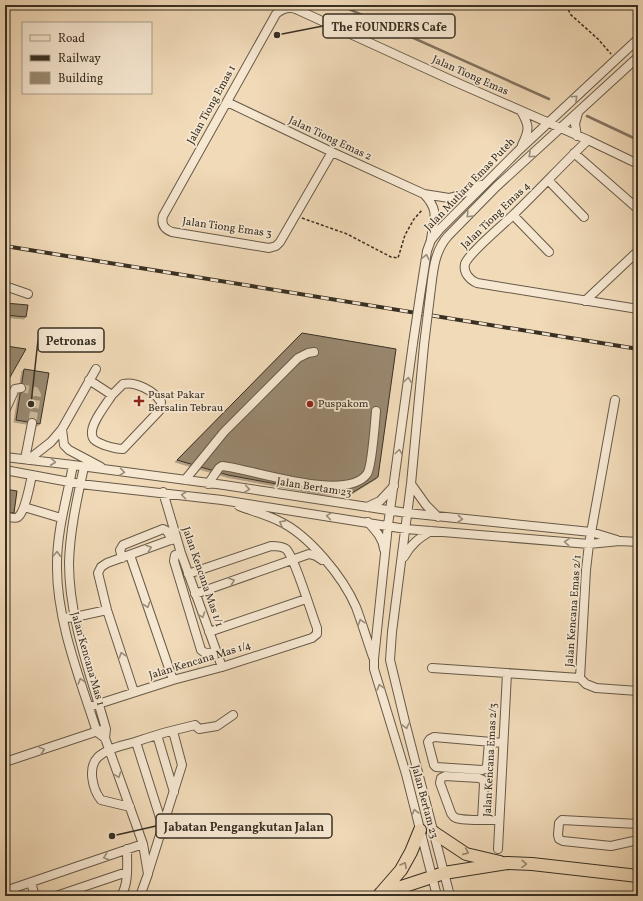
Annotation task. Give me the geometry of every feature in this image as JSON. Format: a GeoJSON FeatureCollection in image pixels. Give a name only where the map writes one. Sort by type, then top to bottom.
{"type":"FeatureCollection","features":[{"type":"Feature","properties":{"kind":"highway"},"geometry":{"type":"LineString","coordinates":[[379,895],[401,870],[411,852],[420,830]]}},
{"type":"Feature","properties":{"kind":"highway"},"geometry":{"type":"LineString","coordinates":[[433,832],[466,854],[507,863],[532,864],[638,876]]}},
{"type":"Feature","properties":{"kind":"highway"},"geometry":{"type":"LineString","coordinates":[[379,895],[438,875],[507,863]]}},
{"type":"Feature","properties":{"kind":"street","name":"Jalan Tiong Emas 1"},"geometry":{"type":"LineString","coordinates":[[163,226],[163,216],[276,14],[286,8],[294,8]]}},
{"type":"Feature","properties":{"kind":"street","name":"Jalan Tiong Emas"},"geometry":{"type":"LineString","coordinates":[[294,8],[451,80],[588,140],[638,164]]}},
{"type":"Feature","properties":{"kind":"street","name":"Jalan Mutiara Emas Puteh"},"geometry":{"type":"LineString","coordinates":[[388,525],[425,260],[431,240],[485,183],[638,39]]}},
{"type":"Feature","properties":{"kind":"street","name":"Jalan Mutiara Emas Puteh"},"geometry":{"type":"LineString","coordinates":[[406,529],[430,296],[435,261],[441,244],[496,187],[638,57]]}},
{"type":"Feature","properties":{"kind":"street","name":"Jalan Tiong Emas 2"},"geometry":{"type":"LineString","coordinates":[[227,102],[424,194],[449,198],[460,195],[485,183]]}},
{"type":"Feature","properties":{"kind":"street"},"geometry":{"type":"LineString","coordinates":[[519,150],[527,135],[528,128],[528,122],[521,110]]}},
{"type":"Feature","properties":{"kind":"street"},"geometry":{"type":"LineString","coordinates":[[577,136],[575,124],[578,112]]}},
{"type":"Feature","properties":{"kind":"street","name":"Jalan Tiong Emas 4"},"geometry":{"type":"LineString","coordinates":[[585,301],[477,283],[468,277],[465,268],[467,260],[588,140]]}},
{"type":"Feature","properties":{"kind":"street","name":"Jalan Tiong Emas 3"},"geometry":{"type":"LineString","coordinates":[[163,226],[165,229],[172,232],[269,248],[276,246],[280,242],[332,152]]}},
{"type":"Feature","properties":{"kind":"street"},"geometry":{"type":"LineString","coordinates":[[574,153],[638,209]]}},
{"type":"Feature","properties":{"kind":"street"},"geometry":{"type":"LineString","coordinates":[[548,180],[584,217]]}},
{"type":"Feature","properties":{"kind":"street"},"geometry":{"type":"LineString","coordinates":[[424,194],[431,201],[434,208],[435,217],[431,240]]}},
{"type":"Feature","properties":{"kind":"street"},"geometry":{"type":"LineString","coordinates":[[513,216],[549,252]]}},
{"type":"Feature","properties":{"kind":"street"},"geometry":{"type":"LineString","coordinates":[[585,301],[638,251]]}},
{"type":"Feature","properties":{"kind":"street"},"geometry":{"type":"LineString","coordinates":[[5,286],[28,294]]}},
{"type":"Feature","properties":{"kind":"street"},"geometry":{"type":"LineString","coordinates":[[585,301],[638,309]]}},
{"type":"Feature","properties":{"kind":"street"},"geometry":{"type":"LineString","coordinates":[[185,480],[224,432],[298,358],[314,352]]}},
{"type":"Feature","properties":{"kind":"street"},"geometry":{"type":"LineString","coordinates":[[26,460],[51,442],[62,429],[96,369]]}},
{"type":"Feature","properties":{"kind":"street"},"geometry":{"type":"LineString","coordinates":[[89,380],[112,395]]}},
{"type":"Feature","properties":{"kind":"street"},"geometry":{"type":"LineString","coordinates":[[132,383],[151,393],[161,402],[160,410],[122,449],[110,447],[97,442],[94,440],[92,435],[95,421],[112,395],[123,384],[132,383]]}},
{"type":"Feature","properties":{"kind":"street"},"geometry":{"type":"LineString","coordinates":[[5,411],[15,389],[21,388]]}},
{"type":"Feature","properties":{"kind":"street","name":"Jalan Kencana Emas 2/1"},"geometry":{"type":"LineString","coordinates":[[615,400],[589,544],[586,570],[580,678],[586,684],[596,688],[638,691]]}},
{"type":"Feature","properties":{"kind":"street"},"geometry":{"type":"LineString","coordinates":[[208,484],[214,474],[222,466],[320,485],[343,486],[358,482],[366,475],[370,466],[376,411]]}},
{"type":"Feature","properties":{"kind":"street"},"geometry":{"type":"LineString","coordinates":[[26,460],[32,423]]}},
{"type":"Feature","properties":{"kind":"street"},"geometry":{"type":"LineString","coordinates":[[62,429],[64,445],[69,450],[103,469]]}},
{"type":"Feature","properties":{"kind":"street","name":"Jalan Bertam 23"},"geometry":{"type":"LineString","coordinates":[[5,458],[73,465],[185,480],[390,511],[591,532],[620,541]]}},
{"type":"Feature","properties":{"kind":"street","name":"Jalan Kencana Mas 1"},"geometry":{"type":"LineString","coordinates":[[73,465],[61,518],[57,580],[66,634],[97,732]]}},
{"type":"Feature","properties":{"kind":"street","name":"Jalan Kencana Mas 1"},"geometry":{"type":"LineString","coordinates":[[84,467],[73,519],[70,546],[70,580],[75,617],[106,729],[105,738],[142,844],[148,874]]}},
{"type":"Feature","properties":{"kind":"street","name":"Jalan Bertam 23"},"geometry":{"type":"LineString","coordinates":[[5,470],[80,484],[163,492],[222,500],[406,529],[589,544],[620,541],[638,542]]}},
{"type":"Feature","properties":{"kind":"street"},"geometry":{"type":"LineString","coordinates":[[5,516],[18,517],[24,507],[32,475]]}},
{"type":"Feature","properties":{"kind":"street"},"geometry":{"type":"LineString","coordinates":[[411,484],[426,505],[438,517]]}},
{"type":"Feature","properties":{"kind":"street"},"geometry":{"type":"LineString","coordinates":[[366,507],[380,501],[394,486]]}},
{"type":"Feature","properties":{"kind":"street","name":"Jalan Kencana Mas 1/1"},"geometry":{"type":"LineString","coordinates":[[163,492],[174,539],[181,553],[222,667]]}},
{"type":"Feature","properties":{"kind":"street"},"geometry":{"type":"LineString","coordinates":[[222,500],[280,521],[296,531],[314,547],[330,567],[353,602],[374,659]]}},
{"type":"Feature","properties":{"kind":"street"},"geometry":{"type":"LineString","coordinates":[[24,507],[61,518]]}},
{"type":"Feature","properties":{"kind":"street"},"geometry":{"type":"LineString","coordinates":[[368,522],[376,530],[383,543],[384,560]]}},
{"type":"Feature","properties":{"kind":"street","name":"Jalan Bertam 23"},"geometry":{"type":"LineString","coordinates":[[388,525],[374,669],[406,774],[420,830],[438,875],[450,896]]}},
{"type":"Feature","properties":{"kind":"street"},"geometry":{"type":"LineString","coordinates":[[134,692],[107,610],[98,573],[101,567],[107,563],[126,556],[174,539],[167,531],[163,529],[123,545],[120,550],[126,556],[173,680]]}},
{"type":"Feature","properties":{"kind":"street","name":"Jalan Bertam 23"},"geometry":{"type":"LineString","coordinates":[[406,529],[392,632],[390,660],[433,832],[438,875],[437,896]]}},
{"type":"Feature","properties":{"kind":"street"},"geometry":{"type":"LineString","coordinates":[[401,562],[408,549],[416,540],[432,531]]}},
{"type":"Feature","properties":{"kind":"street"},"geometry":{"type":"LineString","coordinates":[[188,574],[271,546],[279,546],[286,549],[292,560],[306,598],[209,632]]}},
{"type":"Feature","properties":{"kind":"street"},"geometry":{"type":"LineString","coordinates":[[181,553],[176,555],[174,561],[201,650],[204,653],[216,652]]}},
{"type":"Feature","properties":{"kind":"street"},"geometry":{"type":"LineString","coordinates":[[195,594],[309,554],[312,554],[330,567]]}},
{"type":"Feature","properties":{"kind":"street","name":"Jalan Kencana Mas 1/4"},"geometry":{"type":"LineString","coordinates":[[89,707],[312,638],[317,634],[317,628],[306,598]]}},
{"type":"Feature","properties":{"kind":"street"},"geometry":{"type":"LineString","coordinates":[[63,618],[107,610]]}},
{"type":"Feature","properties":{"kind":"street"},"geometry":{"type":"LineString","coordinates":[[432,668],[580,678]]}},
{"type":"Feature","properties":{"kind":"street","name":"Jalan Kencana Emas 2/3"},"geometry":{"type":"LineString","coordinates":[[498,849],[507,673]]}},
{"type":"Feature","properties":{"kind":"street"},"geometry":{"type":"LineString","coordinates":[[130,807],[101,800],[96,794],[92,778],[92,770],[96,758],[109,750],[170,730],[195,725],[199,729],[217,726],[233,715]]}},
{"type":"Feature","properties":{"kind":"street"},"geometry":{"type":"LineString","coordinates":[[5,762],[106,729]]}},
{"type":"Feature","properties":{"kind":"street"},"geometry":{"type":"LineString","coordinates":[[140,896],[175,792],[182,765],[174,736],[170,730]]}},
{"type":"Feature","properties":{"kind":"street"},"geometry":{"type":"LineString","coordinates":[[97,732],[105,738]]}},
{"type":"Feature","properties":{"kind":"street"},"geometry":{"type":"LineString","coordinates":[[157,735],[175,792]]}},
{"type":"Feature","properties":{"kind":"street"},"geometry":{"type":"LineString","coordinates":[[489,742],[487,766],[486,769],[482,770],[434,766],[428,742],[430,738],[434,738],[503,743]]}},
{"type":"Feature","properties":{"kind":"street"},"geometry":{"type":"LineString","coordinates":[[136,742],[163,827]]}},
{"type":"Feature","properties":{"kind":"street"},"geometry":{"type":"LineString","coordinates":[[482,820],[483,780],[479,778],[445,776],[441,778],[440,783],[454,817],[482,820],[499,820]]}},
{"type":"Feature","properties":{"kind":"street"},"geometry":{"type":"LineString","coordinates":[[638,824],[562,820],[559,823],[558,835],[559,839],[563,841],[611,846],[638,840]]}},
{"type":"Feature","properties":{"kind":"street"},"geometry":{"type":"LineString","coordinates":[[5,891],[142,844]]}},
{"type":"Feature","properties":{"kind":"street"},"geometry":{"type":"LineString","coordinates":[[121,896],[124,890],[127,872],[127,849]]}},
{"type":"Feature","properties":{"kind":"street"},"geometry":{"type":"LineString","coordinates":[[56,896],[127,872]]}},
{"type":"Feature","properties":{"kind":"street"},"geometry":{"type":"LineString","coordinates":[[31,882],[35,896]]}},
{"type":"Feature","properties":{"kind":"path"},"geometry":{"type":"LineString","coordinates":[[567,5],[570,14],[598,39],[616,60]]}},
{"type":"Feature","properties":{"kind":"path"},"geometry":{"type":"LineString","coordinates":[[295,215],[347,234],[391,257],[398,258],[405,236],[414,219],[422,210]]}},
{"type":"Feature","properties":{"kind":"building"},"geometry":{"type":"Polygon","coordinates":[[[5,303],[28,305],[26,317],[5,315],[5,303]]]}},
{"type":"Feature","properties":{"kind":"building","name":"Puspakom"},"geometry":{"type":"Polygon","coordinates":[[[302,333],[396,349],[378,477],[352,493],[325,493],[228,475],[177,460],[302,333]]]}},
{"type":"Feature","properties":{"kind":"building"},"geometry":{"type":"Polygon","coordinates":[[[5,347],[26,349],[5,386],[5,347]]]}},
{"type":"Feature","properties":{"kind":"building"},"geometry":{"type":"Polygon","coordinates":[[[24,369],[49,373],[40,424],[16,420],[24,369]]]}},
{"type":"Feature","properties":{"kind":"building"},"geometry":{"type":"Polygon","coordinates":[[[5,489],[17,491],[14,513],[5,512],[5,489]]]}},
{"type":"Feature","properties":{"kind":"waterway"},"geometry":{"type":"LineString","coordinates":[[340,5],[549,99]]}},
{"type":"Feature","properties":{"kind":"waterway"},"geometry":{"type":"LineString","coordinates":[[587,116],[638,140]]}},
{"type":"Feature","properties":{"kind":"tunnel"},"geometry":{"type":"LineString","coordinates":[[21,388],[35,391],[37,395],[32,423]]}},
{"type":"Feature","properties":{"kind":"railway"},"geometry":{"type":"LineString","coordinates":[[5,246],[638,349]]}},
{"type":"Feature","properties":{"kind":"place","name":"The FOUNDERS Cafe"},"geometry":{"type":"Point","coordinates":[277,35]}},
{"type":"Feature","properties":{"kind":"place","name":"Pusat Pakar Bersalin Tebrau"},"geometry":{"type":"Point","coordinates":[139,401]}},
{"type":"Feature","properties":{"kind":"place","name":"Petronas"},"geometry":{"type":"Point","coordinates":[31,404]}},
{"type":"Feature","properties":{"kind":"place","name":"Puspakom"},"geometry":{"type":"Point","coordinates":[310,404]}},
{"type":"Feature","properties":{"kind":"place","name":"Jabatan Pengangkutan Jalan"},"geometry":{"type":"Point","coordinates":[112,836]}}]}
